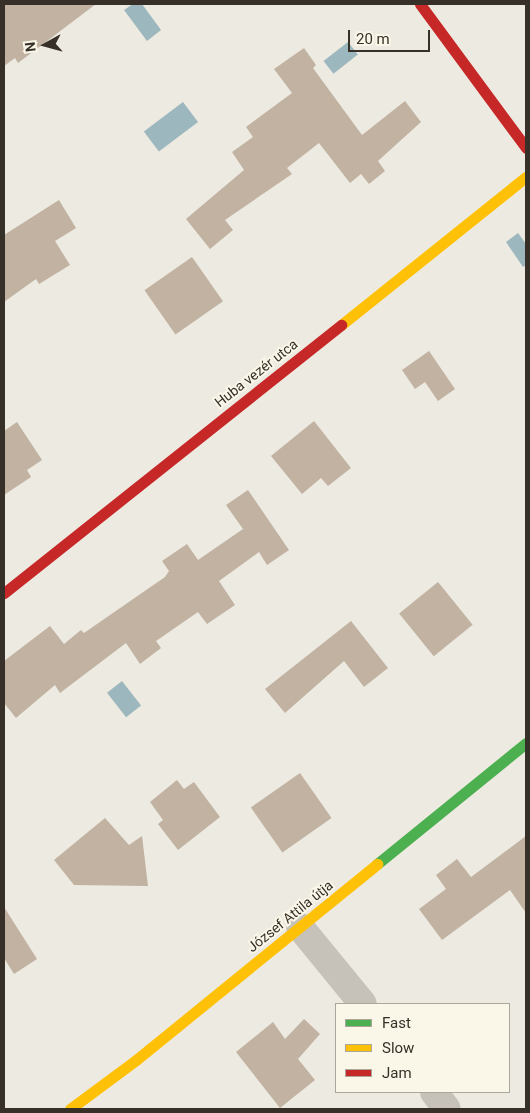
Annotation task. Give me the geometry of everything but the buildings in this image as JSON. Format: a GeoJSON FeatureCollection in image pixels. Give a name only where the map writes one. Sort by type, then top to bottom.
{"type":"FeatureCollection","features":[{"type":"Feature","properties":{"kind":"street"},"geometry":{"type":"LineString","coordinates":[[420,4],[526,148]]}},
{"type":"Feature","properties":{"kind":"street","name":"Huba vezér utca"},"geometry":{"type":"LineString","coordinates":[[4,593],[526,177]]}},
{"type":"Feature","properties":{"kind":"street","name":"József Attila útja"},"geometry":{"type":"LineString","coordinates":[[70,1109],[300,927],[526,743]]}},
{"type":"Feature","properties":{"kind":"street"},"geometry":{"type":"LineString","coordinates":[[300,927],[362,1003]]}},
{"type":"Feature","properties":{"kind":"street"},"geometry":{"type":"LineString","coordinates":[[435,1093],[446,1109]]}},
{"type":"Feature","properties":{"kind":"water"},"geometry":{"type":"Polygon","coordinates":[[[133,4],[142,4],[161,30],[147,41],[124,10],[133,4]]]}},
{"type":"Feature","properties":{"kind":"water"},"geometry":{"type":"Polygon","coordinates":[[[348,42],[358,55],[333,74],[324,61],[348,42]]]}},
{"type":"Feature","properties":{"kind":"water"},"geometry":{"type":"Polygon","coordinates":[[[183,102],[198,122],[159,151],[144,131],[183,102]]]}},
{"type":"Feature","properties":{"kind":"water"},"geometry":{"type":"Polygon","coordinates":[[[518,233],[526,244],[526,265],[523,267],[506,242],[518,233]]]}},
{"type":"Feature","properties":{"kind":"water"},"geometry":{"type":"Polygon","coordinates":[[[122,681],[141,705],[126,717],[107,693],[122,681]]]}},
{"type":"Feature","properties":{"kind":"traffic: fast"},"geometry":{"type":"LineString","coordinates":[[377,864],[526,743]]}},
{"type":"Feature","properties":{"kind":"traffic: slow"},"geometry":{"type":"LineString","coordinates":[[341,325],[526,177]]}},
{"type":"Feature","properties":{"kind":"traffic: slow"},"geometry":{"type":"LineString","coordinates":[[70,1109],[136,1060],[377,864]]}},
{"type":"Feature","properties":{"kind":"traffic: jam"},"geometry":{"type":"LineString","coordinates":[[420,4],[526,148]]}},
{"type":"Feature","properties":{"kind":"traffic: jam"},"geometry":{"type":"LineString","coordinates":[[4,593],[341,325]]}}]}
